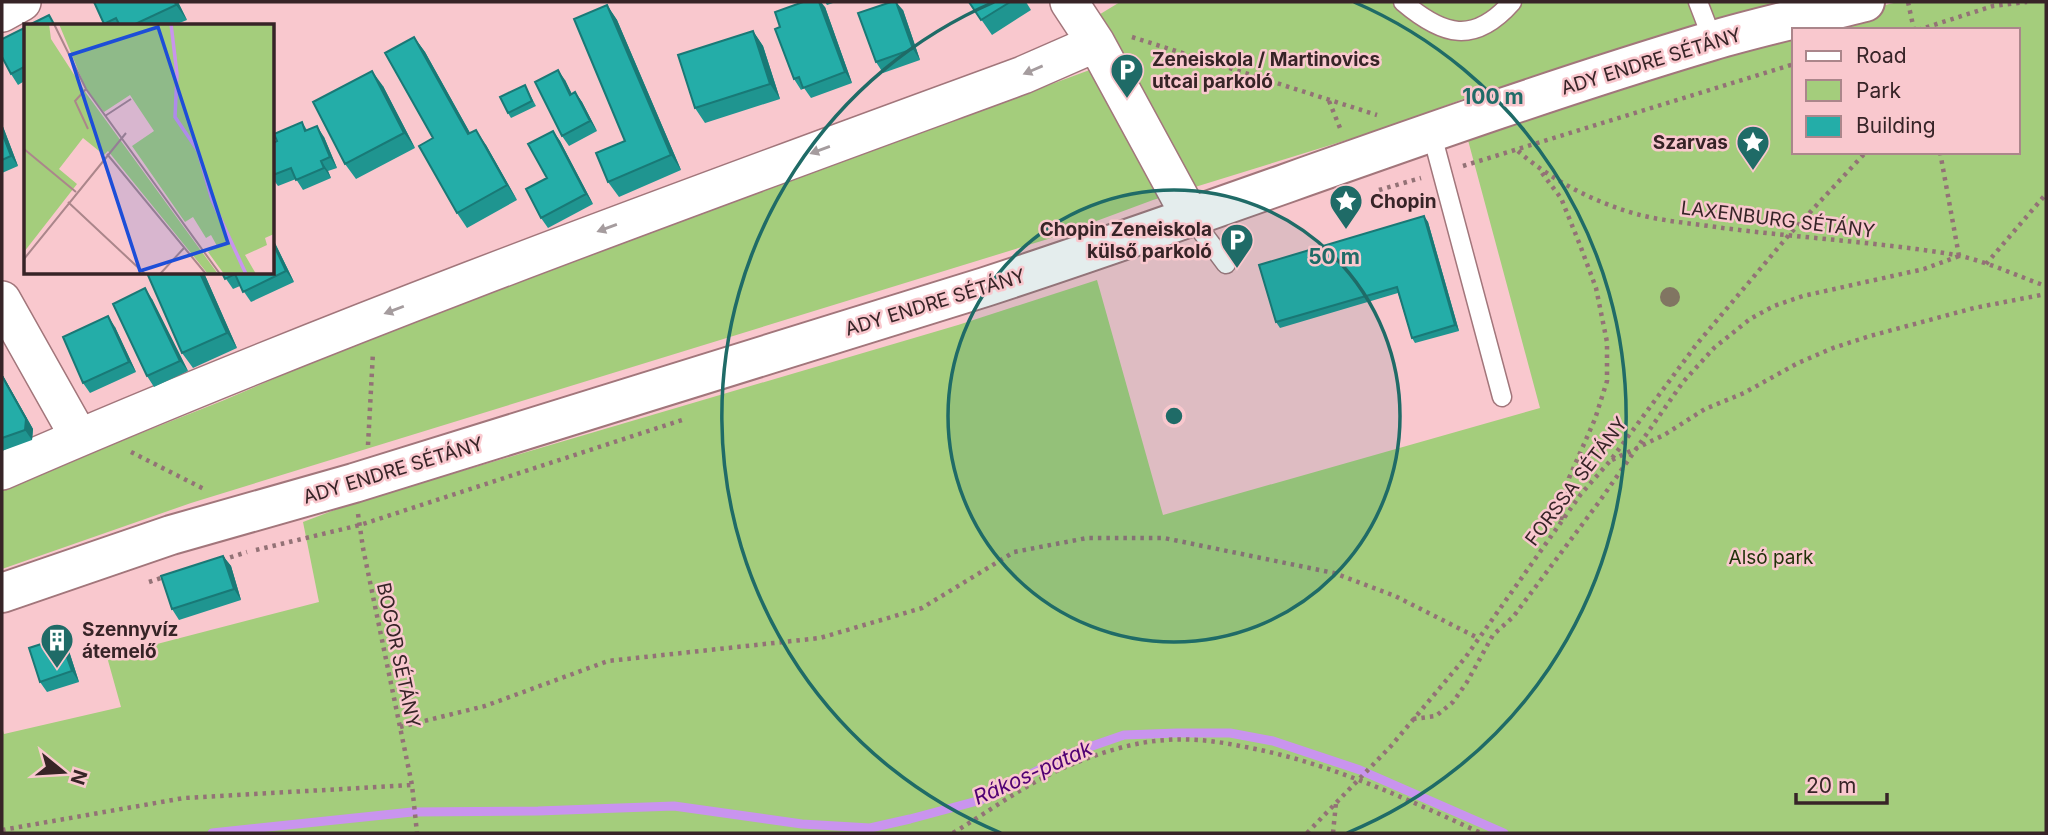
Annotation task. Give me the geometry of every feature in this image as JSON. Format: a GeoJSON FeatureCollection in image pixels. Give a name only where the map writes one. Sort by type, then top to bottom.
{"type":"FeatureCollection","features":[{"type":"Feature","properties":{"kind":"street"},"geometry":{"type":"LineString","coordinates":[[2,13],[22,2]]}},
{"type":"Feature","properties":{"kind":"street","name":"ADY ENDRE SÉTÁNY"},"geometry":{"type":"LineString","coordinates":[[2,593],[361,471],[998,283],[1431,131],[1713,41],[1864,2]]}},
{"type":"Feature","properties":{"kind":"street"},"geometry":{"type":"LineString","coordinates":[[2,471],[486,274],[1010,79],[1082,22],[1190,216]]}},
{"type":"Feature","properties":{"kind":"street"},"geometry":{"type":"LineString","coordinates":[[2,300],[79,438]]}},
{"type":"Feature","properties":{"kind":"lane"},"geometry":{"type":"LineString","coordinates":[[1403,2],[1422,18],[1464,32],[1478,29],[1498,17],[1512,2]]}},
{"type":"Feature","properties":{"kind":"lane"},"geometry":{"type":"LineString","coordinates":[[1698,2],[1713,41]]}},
{"type":"Feature","properties":{"kind":"lane"},"geometry":{"type":"LineString","coordinates":[[1431,131],[1502,397]]}},
{"type":"Feature","properties":{"kind":"lane"},"geometry":{"type":"LineString","coordinates":[[1190,216],[1226,264]]}},
{"type":"Feature","properties":{"kind":"path"},"geometry":{"type":"LineString","coordinates":[[1908,2],[1915,28]]}},
{"type":"Feature","properties":{"kind":"path"},"geometry":{"type":"LineString","coordinates":[[1922,28],[1993,6],[2027,2]]}},
{"type":"Feature","properties":{"kind":"path"},"geometry":{"type":"LineString","coordinates":[[1082,22],[1386,118]]}},
{"type":"Feature","properties":{"kind":"path","name":"LAXENBURG SÉTÁNY"},"geometry":{"type":"LineString","coordinates":[[1792,65],[1518,151],[1539,170],[1604,202],[1644,216],[1959,256],[2046,286]]}},
{"type":"Feature","properties":{"kind":"path"},"geometry":{"type":"LineString","coordinates":[[1329,100],[1343,137]]}},
{"type":"Feature","properties":{"kind":"path","name":"FORSSA SÉTÁNY"},"geometry":{"type":"LineString","coordinates":[[1307,833],[1391,746],[1465,658],[1561,521],[1610,461],[1696,345],[1788,236],[1864,154]]}},
{"type":"Feature","properties":{"kind":"path"},"geometry":{"type":"LineString","coordinates":[[1412,719],[1436,716],[1453,702],[1493,635],[1513,617],[1683,382],[1714,348],[1750,318],[1774,306],[1803,296],[1924,269],[1959,256],[1940,154]]}},
{"type":"Feature","properties":{"kind":"path"},"geometry":{"type":"LineString","coordinates":[[1539,170],[1561,198],[1580,245],[1596,288],[1607,342],[1607,381],[1595,419],[1569,478],[1561,521]]}},
{"type":"Feature","properties":{"kind":"path"},"geometry":{"type":"LineString","coordinates":[[1986,264],[2046,194]]}},
{"type":"Feature","properties":{"kind":"path"},"geometry":{"type":"LineString","coordinates":[[1610,461],[1664,435],[1705,409],[1744,393],[1798,363],[1833,348],[1975,309],[2046,294]]}},
{"type":"Feature","properties":{"kind":"path","name":"BOGOR SÉTÁNY"},"geometry":{"type":"LineString","coordinates":[[373,348],[361,471],[363,548],[412,785],[417,833]]}},
{"type":"Feature","properties":{"kind":"path"},"geometry":{"type":"LineString","coordinates":[[123,448],[216,495]]}},
{"type":"Feature","properties":{"kind":"path"},"geometry":{"type":"LineString","coordinates":[[400,727],[485,706],[608,661],[820,638],[922,608],[1014,552],[1087,538],[1164,538],[1335,573],[1395,596],[1478,638]]}},
{"type":"Feature","properties":{"kind":"path"},"geometry":{"type":"LineString","coordinates":[[953,833],[1035,781],[1069,765],[1117,748],[1166,740],[1211,740],[1276,752],[1359,778],[1480,833]]}},
{"type":"Feature","properties":{"kind":"path"},"geometry":{"type":"LineString","coordinates":[[2,830],[184,798],[412,785]]}},
{"type":"Feature","properties":{"kind":"path"},"geometry":{"type":"LineString","coordinates":[[1334,833],[1336,803]]}},
{"type":"Feature","properties":{"kind":"green space"},"geometry":{"type":"Polygon","coordinates":[[[1120,2],[1793,2],[1680,30],[1463,99],[1389,127],[1153,200],[1048,239],[191,503],[2,569],[2,488],[222,401],[383,332],[1122,58],[1097,16],[1120,2]]]}},
{"type":"Feature","properties":{"kind":"green space","name":"Alsó park"},"geometry":{"type":"Polygon","coordinates":[[[1898,2],[2046,2],[2046,833],[2,833],[2,727],[4,734],[121,707],[107,657],[319,602],[303,522],[353,503],[958,325],[1097,280],[1163,515],[1540,408],[1465,129],[1711,46],[1898,2]]]}},
{"type":"Feature","properties":{"kind":"building"},"geometry":{"type":"Polygon","coordinates":[[[94,2],[175,2],[176,5],[135,24],[119,24],[116,18],[104,24],[94,2]]]}},
{"type":"Feature","properties":{"kind":"building"},"geometry":{"type":"Polygon","coordinates":[[[803,2],[819,2],[845,72],[803,88],[799,77],[794,79],[775,29],[780,27],[775,12],[803,2]]]}},
{"type":"Feature","properties":{"kind":"building"},"geometry":{"type":"Polygon","coordinates":[[[896,2],[913,49],[876,62],[858,13],[896,2]]]}},
{"type":"Feature","properties":{"kind":"building"},"geometry":{"type":"Polygon","coordinates":[[[969,2],[1010,2],[981,20],[969,2]]]}},
{"type":"Feature","properties":{"kind":"building"},"geometry":{"type":"Polygon","coordinates":[[[607,5],[671,155],[608,182],[596,153],[625,141],[574,19],[607,5]]]}},
{"type":"Feature","properties":{"kind":"building"},"geometry":{"type":"Polygon","coordinates":[[[49,15],[54,24],[31,24],[49,15]]]}},
{"type":"Feature","properties":{"kind":"building"},"geometry":{"type":"Polygon","coordinates":[[[24,28],[24,67],[11,74],[2,57],[2,39],[24,28]]]}},
{"type":"Feature","properties":{"kind":"building"},"geometry":{"type":"Polygon","coordinates":[[[753,31],[770,84],[695,108],[678,55],[753,31]]]}},
{"type":"Feature","properties":{"kind":"building"},"geometry":{"type":"Polygon","coordinates":[[[414,37],[468,134],[476,130],[507,185],[457,213],[419,146],[433,138],[385,53],[414,37]]]}},
{"type":"Feature","properties":{"kind":"building"},"geometry":{"type":"Polygon","coordinates":[[[558,70],[570,95],[575,92],[590,121],[562,136],[535,82],[558,70]]]}},
{"type":"Feature","properties":{"kind":"building"},"geometry":{"type":"Polygon","coordinates":[[[372,71],[404,133],[345,164],[313,102],[372,71]]]}},
{"type":"Feature","properties":{"kind":"building"},"geometry":{"type":"Polygon","coordinates":[[[525,85],[532,101],[508,113],[500,97],[525,85]]]}},
{"type":"Feature","properties":{"kind":"building"},"geometry":{"type":"Polygon","coordinates":[[[302,122],[305,131],[317,126],[330,157],[321,161],[324,168],[296,180],[291,168],[275,174],[275,134],[302,122]]]}},
{"type":"Feature","properties":{"kind":"building"},"geometry":{"type":"Polygon","coordinates":[[[553,131],[586,194],[541,218],[526,189],[547,178],[528,144],[553,131]]]}},
{"type":"Feature","properties":{"kind":"building"},"geometry":{"type":"Polygon","coordinates":[[[2,133],[11,156],[2,160],[2,133]]]}},
{"type":"Feature","properties":{"kind":"building"},"geometry":{"type":"Polygon","coordinates":[[[1424,216],[1455,325],[1412,338],[1397,287],[1276,322],[1259,265],[1424,216]]]}},
{"type":"Feature","properties":{"kind":"building"},"geometry":{"type":"Polygon","coordinates":[[[275,247],[286,271],[243,292],[235,275],[275,275],[275,247]]]}},
{"type":"Feature","properties":{"kind":"building"},"geometry":{"type":"Polygon","coordinates":[[[148,275],[201,275],[227,333],[182,353],[148,275]]]}},
{"type":"Feature","properties":{"kind":"building"},"geometry":{"type":"Polygon","coordinates":[[[145,288],[180,361],[147,376],[113,304],[145,288]]]}},
{"type":"Feature","properties":{"kind":"building"},"geometry":{"type":"Polygon","coordinates":[[[108,316],[129,362],[83,383],[63,337],[108,316]]]}},
{"type":"Feature","properties":{"kind":"building"},"geometry":{"type":"Polygon","coordinates":[[[2,376],[26,419],[25,430],[2,438],[2,376]]]}},
{"type":"Feature","properties":{"kind":"building"},"geometry":{"type":"Polygon","coordinates":[[[223,556],[234,589],[172,609],[161,576],[223,556]]]}},
{"type":"Feature","properties":{"kind":"building"},"geometry":{"type":"Polygon","coordinates":[[[60,638],[72,671],[40,682],[29,648],[60,638]]]}},
{"type":"Feature","properties":{"kind":"waterway","name":"Rákos-patak"},"geometry":{"type":"LineString","coordinates":[[212,833],[412,812],[674,806],[802,824],[870,828],[981,800],[1069,754],[1124,735],[1177,733],[1230,733],[1273,741],[1360,770],[1504,833]]}},
{"type":"Feature","properties":{"kind":"place","name":"Zeneiskola / Martinovics utcai parkoló"},"geometry":{"type":"Point","coordinates":[1127,100]}},
{"type":"Feature","properties":{"kind":"place","name":"Szarvas"},"geometry":{"type":"Point","coordinates":[1753,172]}},
{"type":"Feature","properties":{"kind":"place","name":"Chopin"},"geometry":{"type":"Point","coordinates":[1346,231]}},
{"type":"Feature","properties":{"kind":"place","name":"Chopin Zeneiskola külső parkoló"},"geometry":{"type":"Point","coordinates":[1237,270]}},
{"type":"Feature","properties":{"kind":"place","name":"Szennyvíz átemelő"},"geometry":{"type":"Point","coordinates":[57,670]}}]}
